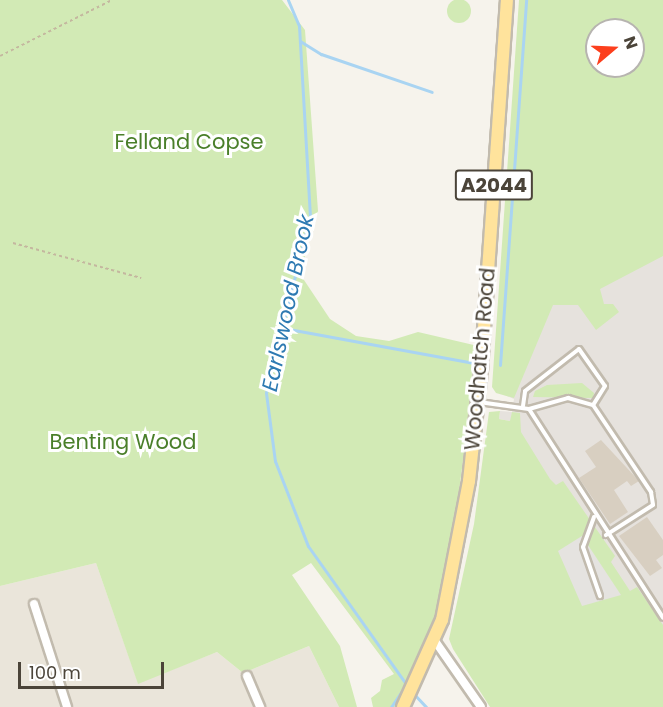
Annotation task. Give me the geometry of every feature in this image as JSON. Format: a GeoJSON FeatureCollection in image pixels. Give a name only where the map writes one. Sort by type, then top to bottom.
{"type":"FeatureCollection","features":[{"type":"Feature","properties":{"kind":"main road","name":"Woodhatch Road"},"geometry":{"type":"LineString","coordinates":[[409,699],[435,641],[457,557],[478,402],[507,0]]}},
{"type":"Feature","properties":{"kind":"street"},"geometry":{"type":"LineString","coordinates":[[34,604],[68,707]]}},
{"type":"Feature","properties":{"kind":"street"},"geometry":{"type":"LineString","coordinates":[[435,641],[481,707]]}},
{"type":"Feature","properties":{"kind":"street"},"geometry":{"type":"LineString","coordinates":[[247,676],[261,707]]}},
{"type":"Feature","properties":{"kind":"lane"},"geometry":{"type":"LineString","coordinates":[[523,406],[525,391],[579,349],[605,386],[593,405]]}},
{"type":"Feature","properties":{"kind":"lane"},"geometry":{"type":"LineString","coordinates":[[529,409],[568,398],[593,405],[651,492],[653,505],[606,535]]}},
{"type":"Feature","properties":{"kind":"lane"},"geometry":{"type":"LineString","coordinates":[[478,402],[523,406],[529,409],[606,535],[663,618]]}},
{"type":"Feature","properties":{"kind":"lane"},"geometry":{"type":"LineString","coordinates":[[594,516],[583,547],[600,596]]}},
{"type":"Feature","properties":{"kind":"path"},"geometry":{"type":"LineString","coordinates":[[0,56],[112,0]]}},
{"type":"Feature","properties":{"kind":"path"},"geometry":{"type":"LineString","coordinates":[[13,243],[141,278]]}},
{"type":"Feature","properties":{"kind":"shaded area"},"geometry":{"type":"Polygon","coordinates":[[[613,0],[625,18],[602,18],[613,0]]]}},
{"type":"Feature","properties":{"kind":"shaded area"},"geometry":{"type":"Polygon","coordinates":[[[585,46],[585,78],[645,78],[645,47],[663,74],[663,707],[510,421],[499,419],[500,411],[512,412],[514,399],[502,394],[521,150],[585,46]]]}},
{"type":"Feature","properties":{"kind":"shaded area"},"geometry":{"type":"Polygon","coordinates":[[[582,536],[621,595],[582,606],[558,551],[582,536]]]}},
{"type":"Feature","properties":{"kind":"shaded area"},"geometry":{"type":"Polygon","coordinates":[[[96,563],[138,683],[217,652],[243,673],[309,646],[339,707],[0,707],[0,586],[96,563]]]}},
{"type":"Feature","properties":{"kind":"green space"},"geometry":{"type":"Polygon","coordinates":[[[459,-1],[468,2],[471,11],[468,20],[459,23],[450,20],[447,11],[450,2],[459,-1]]]}},
{"type":"Feature","properties":{"kind":"green space"},"geometry":{"type":"Polygon","coordinates":[[[0,0],[282,0],[305,30],[318,211],[300,274],[330,319],[356,336],[389,341],[418,332],[478,346],[447,583],[429,645],[397,707],[373,707],[371,698],[380,691],[382,680],[394,674],[311,563],[292,575],[340,646],[357,707],[339,707],[309,646],[243,673],[217,652],[138,684],[96,563],[0,586],[0,0]]]}},
{"type":"Feature","properties":{"kind":"green space"},"geometry":{"type":"Polygon","coordinates":[[[519,0],[663,0],[663,256],[600,289],[604,304],[613,304],[619,312],[596,330],[578,305],[553,305],[514,398],[496,393],[492,387],[519,0]]]}},
{"type":"Feature","properties":{"kind":"green space"},"geometry":{"type":"Polygon","coordinates":[[[582,383],[594,393],[593,398],[533,397],[535,391],[547,385],[582,383]]]}},
{"type":"Feature","properties":{"kind":"green space"},"geometry":{"type":"Polygon","coordinates":[[[500,411],[499,419],[510,421],[512,412],[520,413],[521,432],[550,479],[556,485],[563,481],[615,556],[611,562],[630,591],[637,587],[663,625],[663,707],[490,707],[453,649],[449,639],[474,524],[489,412],[500,411]]]}},
{"type":"Feature","properties":{"kind":"building"},"geometry":{"type":"Polygon","coordinates":[[[601,440],[639,481],[631,486],[627,481],[614,490],[628,512],[610,524],[579,478],[596,467],[585,451],[601,440]]]}},
{"type":"Feature","properties":{"kind":"building"},"geometry":{"type":"Polygon","coordinates":[[[647,517],[663,540],[663,555],[656,560],[662,568],[650,576],[619,536],[647,517]]]}},
{"type":"Feature","properties":{"kind":"waterway","name":"Earlswood Brook"},"geometry":{"type":"LineString","coordinates":[[288,0],[299,26],[310,215],[266,393],[275,461],[308,546],[409,688]]}},
{"type":"Feature","properties":{"kind":"waterway"},"geometry":{"type":"LineString","coordinates":[[500,365],[526,0]]}},
{"type":"Feature","properties":{"kind":"waterway"},"geometry":{"type":"LineString","coordinates":[[300,41],[321,54],[432,92]]}},
{"type":"Feature","properties":{"kind":"waterway"},"geometry":{"type":"LineString","coordinates":[[283,328],[474,363]]}},
{"type":"Feature","properties":{"kind":"waterway"},"geometry":{"type":"LineString","coordinates":[[391,707],[406,685]]}},
{"type":"Feature","properties":{"kind":"waterway","name":"Earlswood Brook"},"geometry":{"type":"LineString","coordinates":[[413,693],[426,707]]}},
{"type":"Feature","properties":{"kind":"park label","name":"Felland Copse"},"geometry":{"type":"Point","coordinates":[189,142]}},
{"type":"Feature","properties":{"kind":"park label","name":"Benting Wood"},"geometry":{"type":"Point","coordinates":[123,442]}}]}
